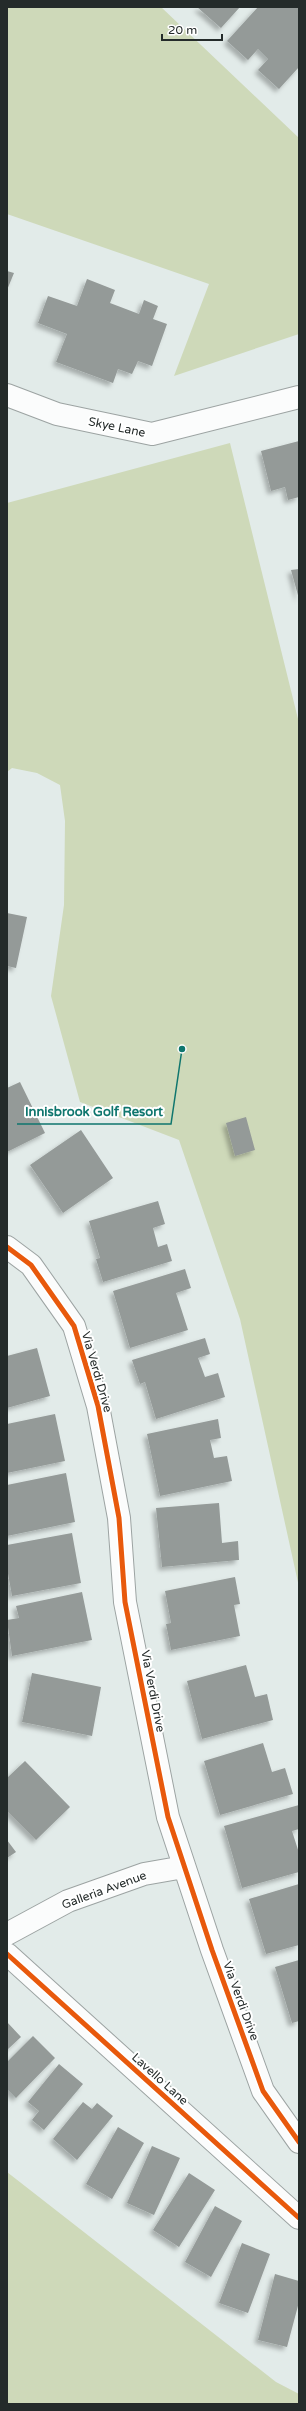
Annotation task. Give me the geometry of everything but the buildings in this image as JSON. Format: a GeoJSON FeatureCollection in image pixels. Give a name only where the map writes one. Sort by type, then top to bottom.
{"type":"FeatureCollection","features":[{"type":"Feature","properties":{"kind":"street","name":"Skye Lane"},"geometry":{"type":"LineString","coordinates":[[7,394],[58,414],[152,434],[299,397]]}},
{"type":"Feature","properties":{"kind":"street","name":"Via Verdi Drive"},"geometry":{"type":"LineString","coordinates":[[7,1247],[31,1265],[74,1326],[98,1406],[119,1518],[125,1602],[168,1817],[212,1950],[263,2090],[299,2142]]}},
{"type":"Feature","properties":{"kind":"street","name":"Galleria Avenue"},"geometry":{"type":"LineString","coordinates":[[7,1934],[68,1901],[144,1874],[184,1867]]}},
{"type":"Feature","properties":{"kind":"street","name":"Lavello Lane"},"geometry":{"type":"LineString","coordinates":[[7,1954],[299,2218]]}},
{"type":"Feature","properties":{"kind":"green space"},"geometry":{"type":"Polygon","coordinates":[[[7,7],[161,7],[299,138],[299,334],[174,376],[209,284],[7,214],[7,7]]]}},
{"type":"Feature","properties":{"kind":"green space"},"geometry":{"type":"Polygon","coordinates":[[[230,443],[299,723],[299,1587],[240,1319],[179,1140],[80,1102],[51,996],[64,905],[65,821],[60,785],[37,773],[12,768],[7,772],[7,503],[230,443]]]}},
{"type":"Feature","properties":{"kind":"green space"},"geometry":{"type":"Polygon","coordinates":[[[7,2172],[276,2382],[299,2394],[299,2404],[7,2404],[7,2172]]]}},
{"type":"Feature","properties":{"kind":"cycle path"},"geometry":{"type":"LineString","coordinates":[[7,1247],[31,1265],[74,1326],[98,1406],[119,1518],[125,1602],[168,1817],[212,1950],[263,2091],[299,2142]]}},
{"type":"Feature","properties":{"kind":"cycle path"},"geometry":{"type":"LineString","coordinates":[[7,1954],[299,2218]]}},
{"type":"Feature","properties":{"kind":"place","name":"Innisbrook Golf Resort"},"geometry":{"type":"Point","coordinates":[182,1049]}}]}
